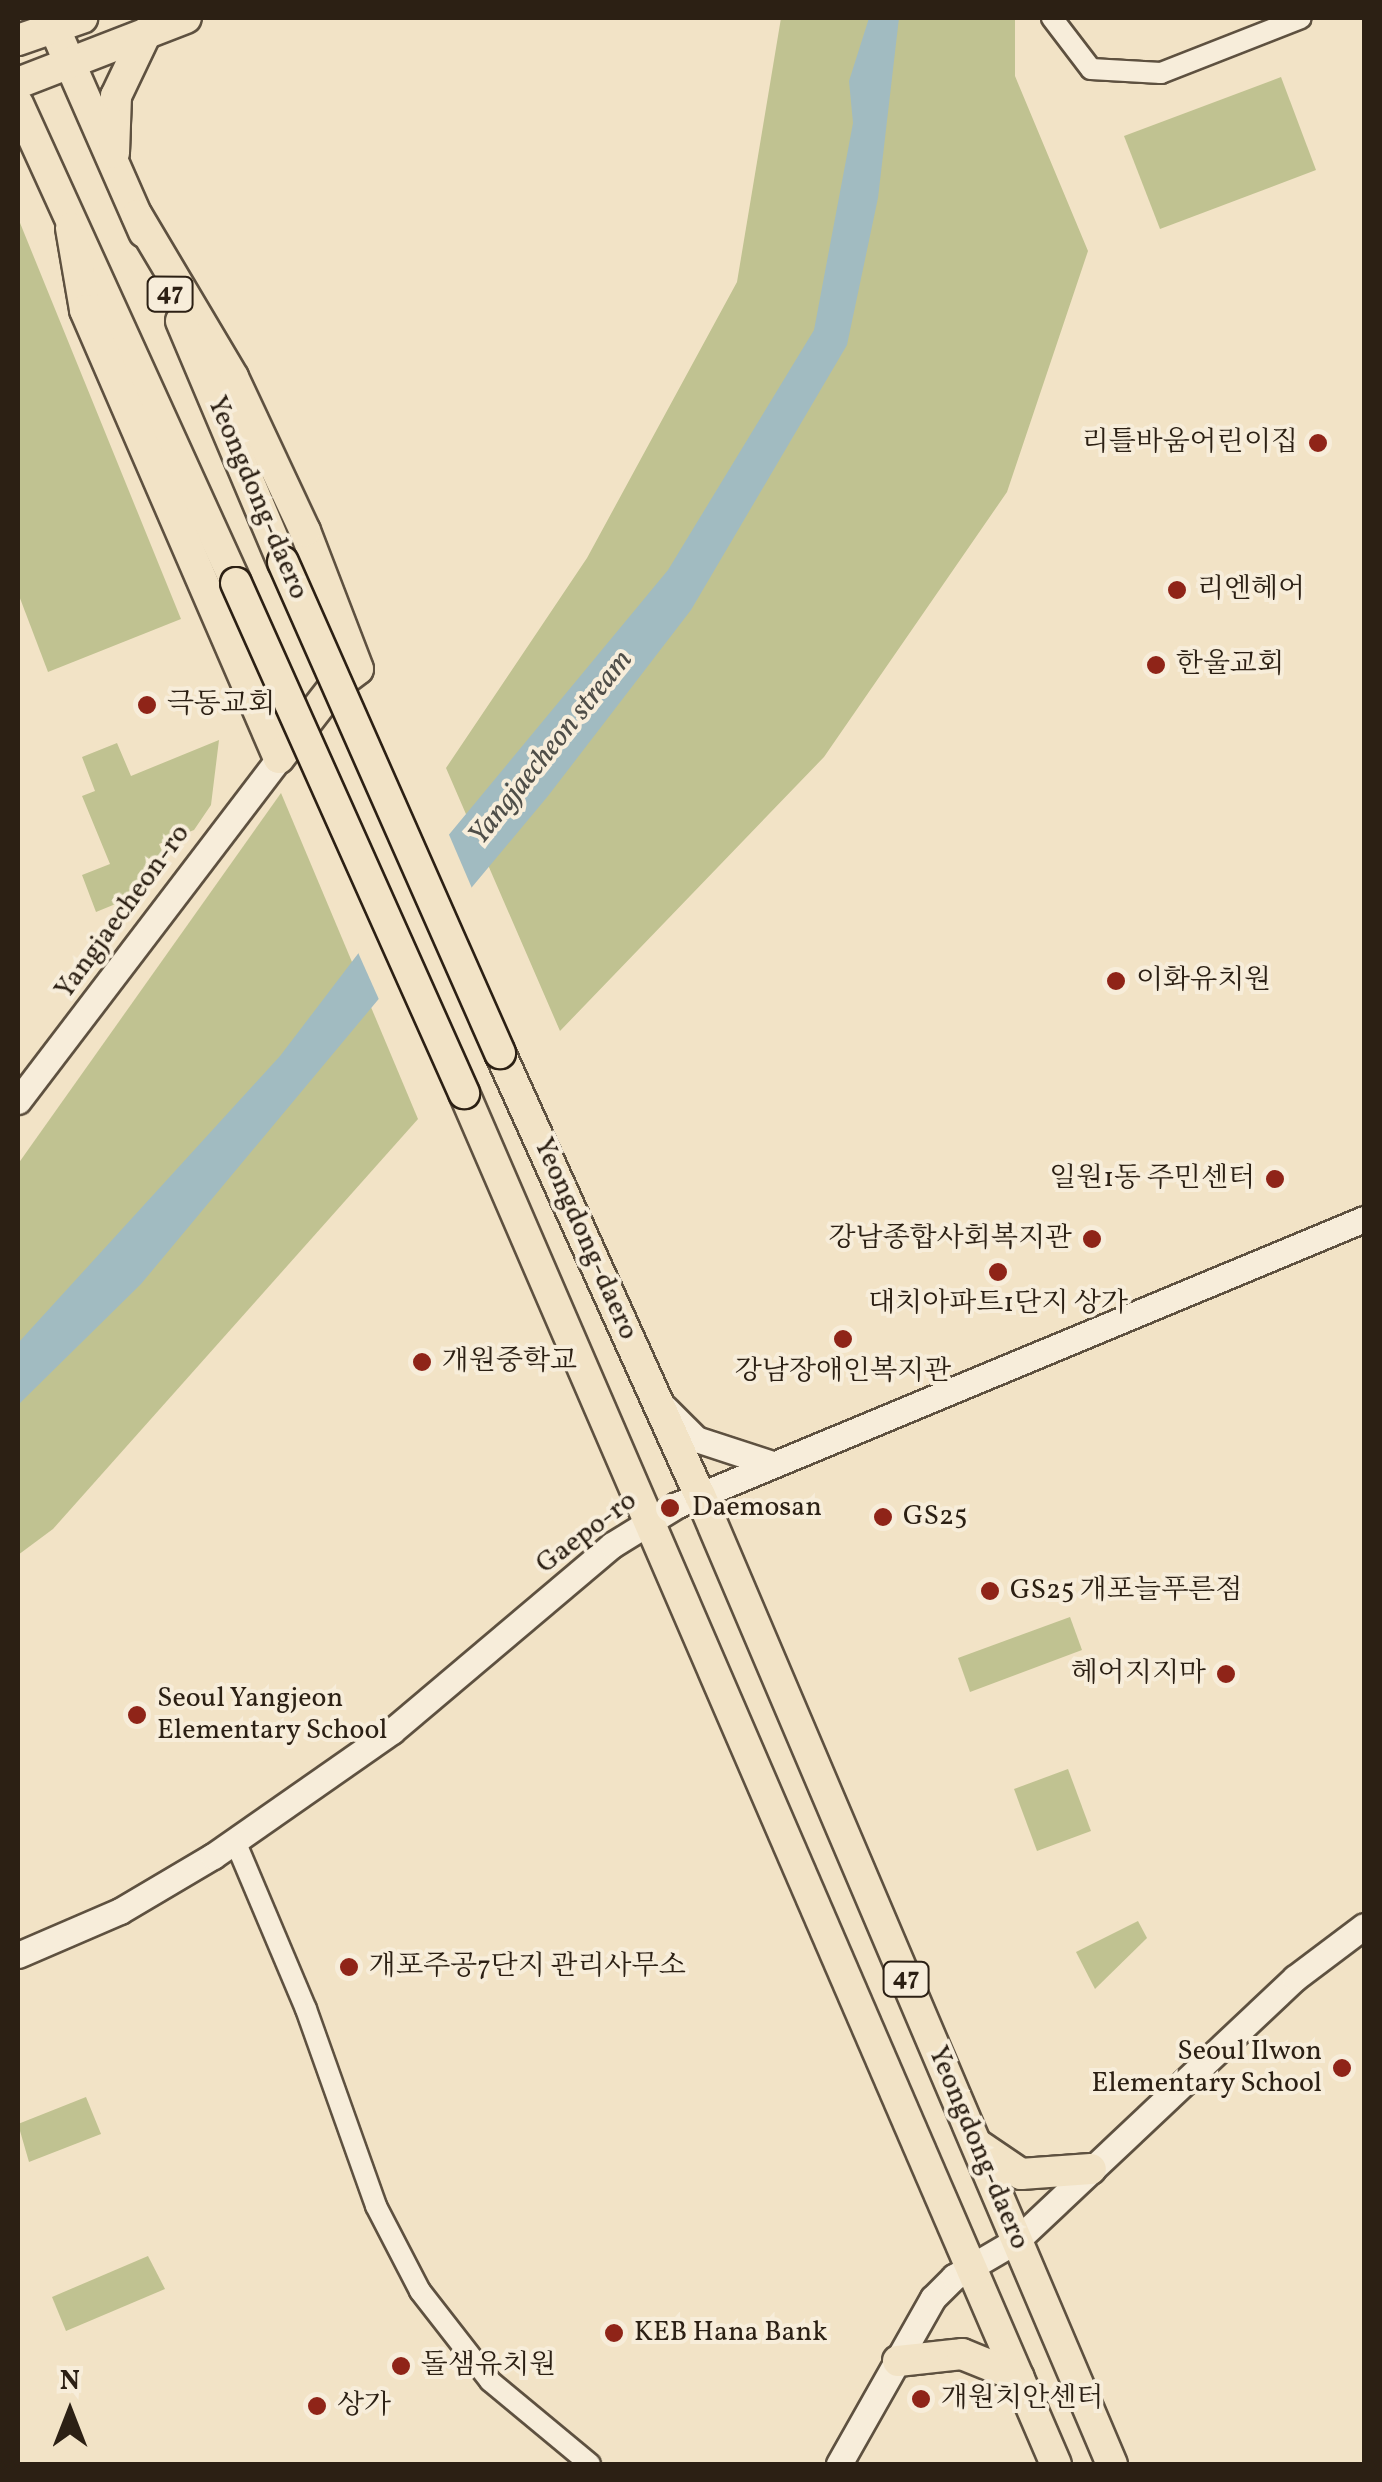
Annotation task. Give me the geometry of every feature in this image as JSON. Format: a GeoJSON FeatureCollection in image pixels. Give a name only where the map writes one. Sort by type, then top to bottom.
{"type":"FeatureCollection","features":[{"type":"Feature","properties":{"kind":"main road"},"geometry":{"type":"LineString","coordinates":[[18,83],[186,18]]}},
{"type":"Feature","properties":{"kind":"main road"},"geometry":{"type":"LineString","coordinates":[[18,40],[63,21]]}},
{"type":"Feature","properties":{"kind":"main road","name":"Yeongdong-daero"},"geometry":{"type":"LineString","coordinates":[[63,21],[70,62],[283,562],[700,1494],[976,2143],[1020,2378],[1056,2464]]}},
{"type":"Feature","properties":{"kind":"main road"},"geometry":{"type":"LineString","coordinates":[[114,166],[116,96],[146,32]]}},
{"type":"Feature","properties":{"kind":"main road","name":"Yeongdong-daero"},"geometry":{"type":"LineString","coordinates":[[18,104],[71,228],[236,583],[653,1521],[995,2254],[1112,2464]]}},
{"type":"Feature","properties":{"kind":"main road"},"geometry":{"type":"LineString","coordinates":[[71,228],[84,310],[280,758],[333,688],[358,669],[305,531],[233,377],[137,215]]}},
{"type":"Feature","properties":{"kind":"main road"},"geometry":{"type":"LineString","coordinates":[[976,2143],[1020,2174],[1091,2169]]}},
{"type":"Feature","properties":{"kind":"main road"},"geometry":{"type":"LineString","coordinates":[[898,2362],[962,2354],[1020,2378]]}},
{"type":"Feature","properties":{"kind":"street"},"geometry":{"type":"LineString","coordinates":[[1052,18],[1091,69],[1162,72],[1301,18]]}},
{"type":"Feature","properties":{"kind":"street","name":"Yangjaecheon-ro"},"geometry":{"type":"LineString","coordinates":[[18,1101],[280,758]]}},
{"type":"Feature","properties":{"kind":"street","name":"Gaepo-ro"},"geometry":{"type":"LineString","coordinates":[[18,1955],[120,1911],[235,1840],[392,1732],[612,1545],[700,1494],[1364,1219]]}},
{"type":"Feature","properties":{"kind":"street"},"geometry":{"type":"LineString","coordinates":[[658,1401],[696,1438],[772,1464]]}},
{"type":"Feature","properties":{"kind":"street"},"geometry":{"type":"LineString","coordinates":[[235,1840],[306,2008],[376,2206],[420,2290],[490,2381],[590,2464]]}},
{"type":"Feature","properties":{"kind":"street"},"geometry":{"type":"LineString","coordinates":[[839,2464],[933,2298],[995,2254],[1295,1978],[1364,1926]]}},
{"type":"Feature","properties":{"kind":"green space"},"geometry":{"type":"Polygon","coordinates":[[[781,18],[1015,18],[1015,76],[1088,251],[1007,492],[824,757],[560,1031],[446,768],[587,558],[737,282],[781,18]]]}},
{"type":"Feature","properties":{"kind":"green space"},"geometry":{"type":"Polygon","coordinates":[[[1281,77],[1316,170],[1160,229],[1124,136],[1281,77]]]}},
{"type":"Feature","properties":{"kind":"green space"},"geometry":{"type":"Polygon","coordinates":[[[18,218],[181,619],[48,672],[18,593],[18,218]]]}},
{"type":"Feature","properties":{"kind":"green space"},"geometry":{"type":"Polygon","coordinates":[[[219,740],[211,805],[194,830],[159,844],[165,858],[140,894],[96,912],[82,875],[110,864],[82,796],[95,791],[82,757],[117,743],[131,776],[219,740]]]}},
{"type":"Feature","properties":{"kind":"green space"},"geometry":{"type":"Polygon","coordinates":[[[281,793],[418,1119],[53,1529],[18,1555],[18,1164],[281,793]]]}},
{"type":"Feature","properties":{"kind":"green space"},"geometry":{"type":"Polygon","coordinates":[[[1070,1617],[1082,1650],[970,1692],[958,1658],[1070,1617]]]}},
{"type":"Feature","properties":{"kind":"green space"},"geometry":{"type":"Polygon","coordinates":[[[1068,1769],[1091,1831],[1037,1851],[1014,1789],[1068,1769]]]}},
{"type":"Feature","properties":{"kind":"green space"},"geometry":{"type":"Polygon","coordinates":[[[1138,1921],[1147,1938],[1095,1989],[1076,1952],[1138,1921]]]}},
{"type":"Feature","properties":{"kind":"green space"},"geometry":{"type":"Polygon","coordinates":[[[86,2097],[101,2134],[29,2162],[18,2124],[86,2097]]]}},
{"type":"Feature","properties":{"kind":"green space"},"geometry":{"type":"Polygon","coordinates":[[[148,2256],[165,2289],[66,2331],[52,2297],[148,2256]]]}},
{"type":"Feature","properties":{"kind":"water","name":"Yangjaecheon stream"},"geometry":{"type":"Polygon","coordinates":[[[869,18],[899,18],[878,198],[847,345],[691,610],[548,796],[141,1284],[18,1405],[18,1343],[280,1056],[447,837],[668,570],[814,330],[853,123],[849,81],[869,18]]]}},
{"type":"Feature","properties":{"kind":"pier"},"geometry":{"type":"Polygon","coordinates":[[[447,830],[474,893],[381,1004],[356,948],[447,830]]]}},
{"type":"Feature","properties":{"kind":"place","name":"리틀바움어린이집"},"geometry":{"type":"Point","coordinates":[1318,443]}},
{"type":"Feature","properties":{"kind":"place","name":"리엔헤어"},"geometry":{"type":"Point","coordinates":[1177,590]}},
{"type":"Feature","properties":{"kind":"place","name":"한울교회"},"geometry":{"type":"Point","coordinates":[1156,665]}},
{"type":"Feature","properties":{"kind":"place","name":"극동교회"},"geometry":{"type":"Point","coordinates":[147,705]}},
{"type":"Feature","properties":{"kind":"place","name":"이화유치원"},"geometry":{"type":"Point","coordinates":[1116,981]}},
{"type":"Feature","properties":{"kind":"place","name":"일원1동 주민센터"},"geometry":{"type":"Point","coordinates":[1275,1179]}},
{"type":"Feature","properties":{"kind":"place","name":"강남종합사회복지관"},"geometry":{"type":"Point","coordinates":[1092,1239]}},
{"type":"Feature","properties":{"kind":"place","name":"대치아파트1단지 상가"},"geometry":{"type":"Point","coordinates":[998,1272]}},
{"type":"Feature","properties":{"kind":"place","name":"강남장애인복지관"},"geometry":{"type":"Point","coordinates":[843,1339]}},
{"type":"Feature","properties":{"kind":"place","name":"개원중학교"},"geometry":{"type":"Point","coordinates":[422,1362]}},
{"type":"Feature","properties":{"kind":"place","name":"Daemosan"},"geometry":{"type":"Point","coordinates":[670,1508]}},
{"type":"Feature","properties":{"kind":"place","name":"GS25"},"geometry":{"type":"Point","coordinates":[883,1517]}},
{"type":"Feature","properties":{"kind":"place","name":"GS25 개포늘푸른점"},"geometry":{"type":"Point","coordinates":[990,1591]}},
{"type":"Feature","properties":{"kind":"place","name":"헤어지지마"},"geometry":{"type":"Point","coordinates":[1226,1674]}},
{"type":"Feature","properties":{"kind":"place","name":"Seoul Yangjeon Elementary School"},"geometry":{"type":"Point","coordinates":[137,1715]}},
{"type":"Feature","properties":{"kind":"place","name":"개포주공7단지 관리사무소"},"geometry":{"type":"Point","coordinates":[349,1967]}},
{"type":"Feature","properties":{"kind":"place","name":"Seoul Ilwon Elementary School"},"geometry":{"type":"Point","coordinates":[1342,2068]}},
{"type":"Feature","properties":{"kind":"place","name":"KEB Hana Bank"},"geometry":{"type":"Point","coordinates":[614,2333]}},
{"type":"Feature","properties":{"kind":"place","name":"돌샘유치원"},"geometry":{"type":"Point","coordinates":[401,2366]}},
{"type":"Feature","properties":{"kind":"place","name":"개원치안센터"},"geometry":{"type":"Point","coordinates":[921,2399]}},
{"type":"Feature","properties":{"kind":"place","name":"상가"},"geometry":{"type":"Point","coordinates":[317,2406]}}]}
